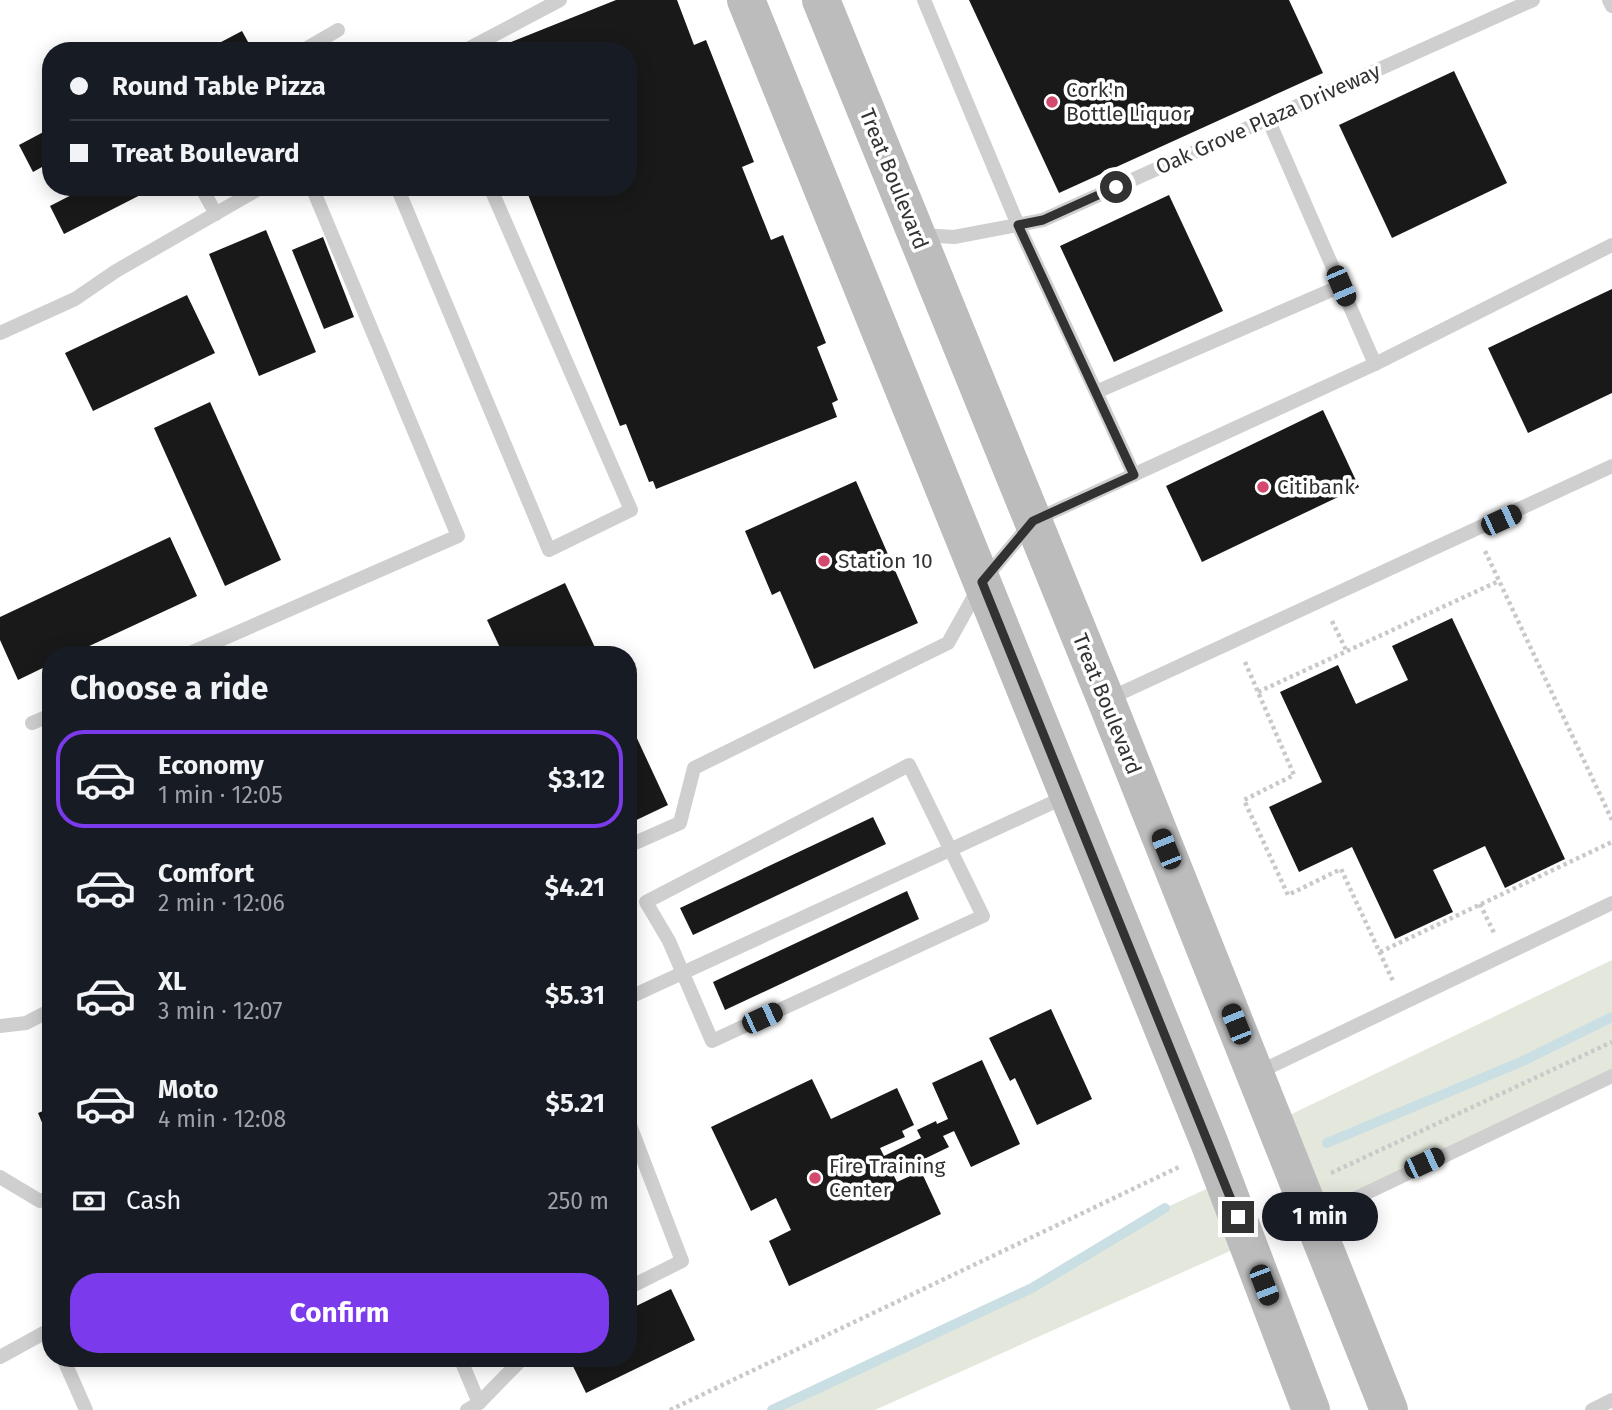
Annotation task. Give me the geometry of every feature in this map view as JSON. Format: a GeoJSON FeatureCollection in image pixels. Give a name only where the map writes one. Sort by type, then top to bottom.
{"type":"FeatureCollection","features":[{"type":"Feature","properties":{"kind":"main road"},"geometry":{"type":"LineString","coordinates":[[746,0],[1209,1142],[1311,1410]]}},
{"type":"Feature","properties":{"kind":"main road","name":"Treat Boulevard"},"geometry":{"type":"LineString","coordinates":[[821,0],[1106,700],[1390,1410]]}},
{"type":"Feature","properties":{"kind":"lane"},"geometry":{"type":"LineString","coordinates":[[481,42],[560,0]]}},
{"type":"Feature","properties":{"kind":"lane"},"geometry":{"type":"LineString","coordinates":[[923,0],[1018,225],[1134,475]]}},
{"type":"Feature","properties":{"kind":"lane","name":"Oak Grove Plaza Driveway"},"geometry":{"type":"LineString","coordinates":[[916,235],[954,237],[1043,220],[1533,0]]}},
{"type":"Feature","properties":{"kind":"lane"},"geometry":{"type":"LineString","coordinates":[[1609,0],[1612,6]]}},
{"type":"Feature","properties":{"kind":"lane"},"geometry":{"type":"LineString","coordinates":[[317,42],[338,30]]}},
{"type":"Feature","properties":{"kind":"lane"},"geometry":{"type":"LineString","coordinates":[[1268,119],[1375,365]]}},
{"type":"Feature","properties":{"kind":"lane"},"geometry":{"type":"LineString","coordinates":[[206,196],[216,214]]}},
{"type":"Feature","properties":{"kind":"lane"},"geometry":{"type":"LineString","coordinates":[[0,333],[75,299],[116,271],[247,196]]}},
{"type":"Feature","properties":{"kind":"lane"},"geometry":{"type":"LineString","coordinates":[[206,646],[458,536],[316,196]]}},
{"type":"Feature","properties":{"kind":"lane"},"geometry":{"type":"LineString","coordinates":[[401,196],[549,550],[631,510],[494,196]]}},
{"type":"Feature","properties":{"kind":"lane"},"geometry":{"type":"LineString","coordinates":[[637,842],[680,823],[694,768],[948,643],[982,582],[1033,521],[1375,365],[1612,245]]}},
{"type":"Feature","properties":{"kind":"lane"},"geometry":{"type":"LineString","coordinates":[[1096,392],[1341,286]]}},
{"type":"Feature","properties":{"kind":"lane"},"geometry":{"type":"LineString","coordinates":[[1106,700],[1612,466]]}},
{"type":"Feature","properties":{"kind":"lane"},"geometry":{"type":"LineString","coordinates":[[32,723],[42,719]]}},
{"type":"Feature","properties":{"kind":"lane"},"geometry":{"type":"LineString","coordinates":[[909,765],[984,916],[712,1041],[682,973],[669,941],[646,902],[909,765]]}},
{"type":"Feature","properties":{"kind":"lane"},"geometry":{"type":"LineString","coordinates":[[637,994],[1069,795]]}},
{"type":"Feature","properties":{"kind":"lane"},"geometry":{"type":"LineString","coordinates":[[1256,1074],[1612,903]]}},
{"type":"Feature","properties":{"kind":"lane"},"geometry":{"type":"LineString","coordinates":[[0,1026],[26,1023],[42,1015]]}},
{"type":"Feature","properties":{"kind":"lane"},"geometry":{"type":"LineString","coordinates":[[1306,1203],[1612,1076]]}},
{"type":"Feature","properties":{"kind":"lane"},"geometry":{"type":"LineString","coordinates":[[637,1144],[681,1261],[637,1283]]}},
{"type":"Feature","properties":{"kind":"lane"},"geometry":{"type":"LineString","coordinates":[[0,1177],[42,1200]]}},
{"type":"Feature","properties":{"kind":"lane"},"geometry":{"type":"LineString","coordinates":[[0,1357],[42,1335]]}},
{"type":"Feature","properties":{"kind":"lane"},"geometry":{"type":"LineString","coordinates":[[67,1367],[86,1410]]}},
{"type":"Feature","properties":{"kind":"lane"},"geometry":{"type":"LineString","coordinates":[[462,1367],[473,1406],[514,1367]]}},
{"type":"Feature","properties":{"kind":"lane"},"geometry":{"type":"LineString","coordinates":[[1592,1410],[1612,1400]]}},
{"type":"Feature","properties":{"kind":"path"},"geometry":{"type":"LineString","coordinates":[[1476,531],[1612,820]]}},
{"type":"Feature","properties":{"kind":"path"},"geometry":{"type":"LineString","coordinates":[[1258,692],[1499,580]]}},
{"type":"Feature","properties":{"kind":"path"},"geometry":{"type":"LineString","coordinates":[[1322,602],[1347,652]]}},
{"type":"Feature","properties":{"kind":"path"},"geometry":{"type":"LineString","coordinates":[[1236,642],[1294,775],[1244,800],[1282,883],[1288,895],[1341,869],[1403,1003]]}},
{"type":"Feature","properties":{"kind":"path"},"geometry":{"type":"LineString","coordinates":[[1380,952],[1612,842]]}},
{"type":"Feature","properties":{"kind":"path"},"geometry":{"type":"LineString","coordinates":[[1480,905],[1504,954]]}},
{"type":"Feature","properties":{"kind":"path"},"geometry":{"type":"LineString","coordinates":[[1306,1203],[1612,1042]]}},
{"type":"Feature","properties":{"kind":"path"},"geometry":{"type":"LineString","coordinates":[[670,1410],[1184,1165],[1209,1142]]}},
{"type":"Feature","properties":{"kind":"shaded area"},"geometry":{"type":"Polygon","coordinates":[[[1612,960],[1612,1076],[1313,1218],[1275,1122],[1612,960]]]}},
{"type":"Feature","properties":{"kind":"shaded area"},"geometry":{"type":"Polygon","coordinates":[[[1226,1180],[1248,1243],[875,1410],[772,1410],[1032,1288],[1165,1208],[1226,1180]]]}},
{"type":"Feature","properties":{"kind":"building"},"geometry":{"type":"Polygon","coordinates":[[[616,0],[677,0],[694,45],[706,40],[754,162],[742,167],[771,240],[783,235],[826,343],[817,347],[838,400],[832,403],[837,417],[656,489],[653,481],[649,482],[626,424],[620,426],[529,196],[637,196],[637,42],[511,42],[616,0]]]}},
{"type":"Feature","properties":{"kind":"building"},"geometry":{"type":"Polygon","coordinates":[[[969,0],[1289,0],[1323,73],[1059,193],[969,0]]]}},
{"type":"Feature","properties":{"kind":"building"},"geometry":{"type":"Polygon","coordinates":[[[242,31],[248,42],[221,42],[242,31]]]}},
{"type":"Feature","properties":{"kind":"building"},"geometry":{"type":"Polygon","coordinates":[[[1454,71],[1507,183],[1392,238],[1339,125],[1454,71]]]}},
{"type":"Feature","properties":{"kind":"building"},"geometry":{"type":"Polygon","coordinates":[[[42,133],[42,167],[33,172],[19,145],[42,133]]]}},
{"type":"Feature","properties":{"kind":"building"},"geometry":{"type":"Polygon","coordinates":[[[1169,195],[1223,311],[1114,362],[1060,246],[1169,195]]]}},
{"type":"Feature","properties":{"kind":"building"},"geometry":{"type":"Polygon","coordinates":[[[69,196],[138,196],[64,234],[50,206],[69,196]]]}},
{"type":"Feature","properties":{"kind":"building"},"geometry":{"type":"Polygon","coordinates":[[[266,230],[316,352],[259,376],[209,254],[266,230]]]}},
{"type":"Feature","properties":{"kind":"building"},"geometry":{"type":"Polygon","coordinates":[[[323,237],[354,317],[324,329],[292,250],[323,237]]]}},
{"type":"Feature","properties":{"kind":"building"},"geometry":{"type":"Polygon","coordinates":[[[1612,289],[1612,393],[1528,433],[1488,348],[1612,289]]]}},
{"type":"Feature","properties":{"kind":"building"},"geometry":{"type":"Polygon","coordinates":[[[187,295],[215,353],[93,411],[65,353],[187,295]]]}},
{"type":"Feature","properties":{"kind":"building"},"geometry":{"type":"Polygon","coordinates":[[[210,402],[281,560],[225,586],[154,428],[210,402]]]}},
{"type":"Feature","properties":{"kind":"building","name":"Citibank"},"geometry":{"type":"Polygon","coordinates":[[[1323,410],[1359,487],[1202,562],[1166,486],[1323,410]]]}},
{"type":"Feature","properties":{"kind":"building","name":"Station 10"},"geometry":{"type":"Polygon","coordinates":[[[856,481],[918,623],[814,669],[780,591],[772,595],[745,531],[856,481]]]}},
{"type":"Feature","properties":{"kind":"building"},"geometry":{"type":"Polygon","coordinates":[[[170,537],[197,596],[89,646],[42,646],[42,668],[18,680],[0,640],[0,617],[170,537]]]}},
{"type":"Feature","properties":{"kind":"building"},"geometry":{"type":"Polygon","coordinates":[[[565,583],[594,646],[499,646],[487,620],[565,583]]]}},
{"type":"Feature","properties":{"kind":"building"},"geometry":{"type":"Polygon","coordinates":[[[1452,618],[1565,859],[1505,888],[1485,846],[1433,870],[1453,912],[1395,939],[1352,847],[1299,872],[1269,807],[1322,782],[1280,692],[1338,665],[1356,704],[1408,680],[1392,646],[1452,618]]]}},
{"type":"Feature","properties":{"kind":"building"},"geometry":{"type":"Polygon","coordinates":[[[637,738],[668,805],[637,820],[637,738]]]}},
{"type":"Feature","properties":{"kind":"building"},"geometry":{"type":"Polygon","coordinates":[[[873,817],[886,844],[693,935],[680,908],[873,817]]]}},
{"type":"Feature","properties":{"kind":"building"},"geometry":{"type":"Polygon","coordinates":[[[907,891],[919,919],[725,1010],[713,982],[907,891]]]}},
{"type":"Feature","properties":{"kind":"building"},"geometry":{"type":"Polygon","coordinates":[[[1051,1009],[1092,1099],[1037,1125],[1015,1078],[1010,1081],[989,1038],[1051,1009]]]}},
{"type":"Feature","properties":{"kind":"building","name":"Fire Training Center"},"geometry":{"type":"Polygon","coordinates":[[[982,1060],[1020,1144],[971,1167],[954,1131],[943,1136],[949,1147],[893,1174],[897,1182],[921,1171],[941,1214],[789,1286],[769,1241],[791,1230],[776,1198],[751,1211],[711,1127],[812,1079],[831,1119],[897,1088],[914,1125],[902,1131],[905,1137],[880,1148],[884,1156],[921,1138],[917,1130],[936,1121],[937,1124],[948,1119],[932,1083],[982,1060]]]}},
{"type":"Feature","properties":{"kind":"building"},"geometry":{"type":"Polygon","coordinates":[[[671,1289],[695,1340],[586,1393],[573,1367],[637,1367],[637,1306],[671,1289]]]}},
{"type":"Feature","properties":{"kind":"waterway"},"geometry":{"type":"LineString","coordinates":[[1327,1143],[1523,1061],[1612,1017]]}},
{"type":"Feature","properties":{"kind":"waterway"},"geometry":{"type":"LineString","coordinates":[[772,1410],[1032,1288],[1165,1208]]}},
{"type":"Feature","properties":{"kind":"place","name":"Cork'n Bottle Liquor"},"geometry":{"type":"Point","coordinates":[1052,102]}},
{"type":"Feature","properties":{"kind":"place","name":"Citibank"},"geometry":{"type":"Point","coordinates":[1263,487]}},
{"type":"Feature","properties":{"kind":"place","name":"Station 10"},"geometry":{"type":"Point","coordinates":[824,561]}},
{"type":"Feature","properties":{"kind":"place","name":"Fire Training Center"},"geometry":{"type":"Point","coordinates":[815,1178]}},
{"type":"Feature","properties":{"kind":"route"},"geometry":{"type":"LineString","coordinates":[[1116,187],[1043,220],[1018,225],[1134,475],[1033,521],[982,582],[1238,1217]]}}]}
